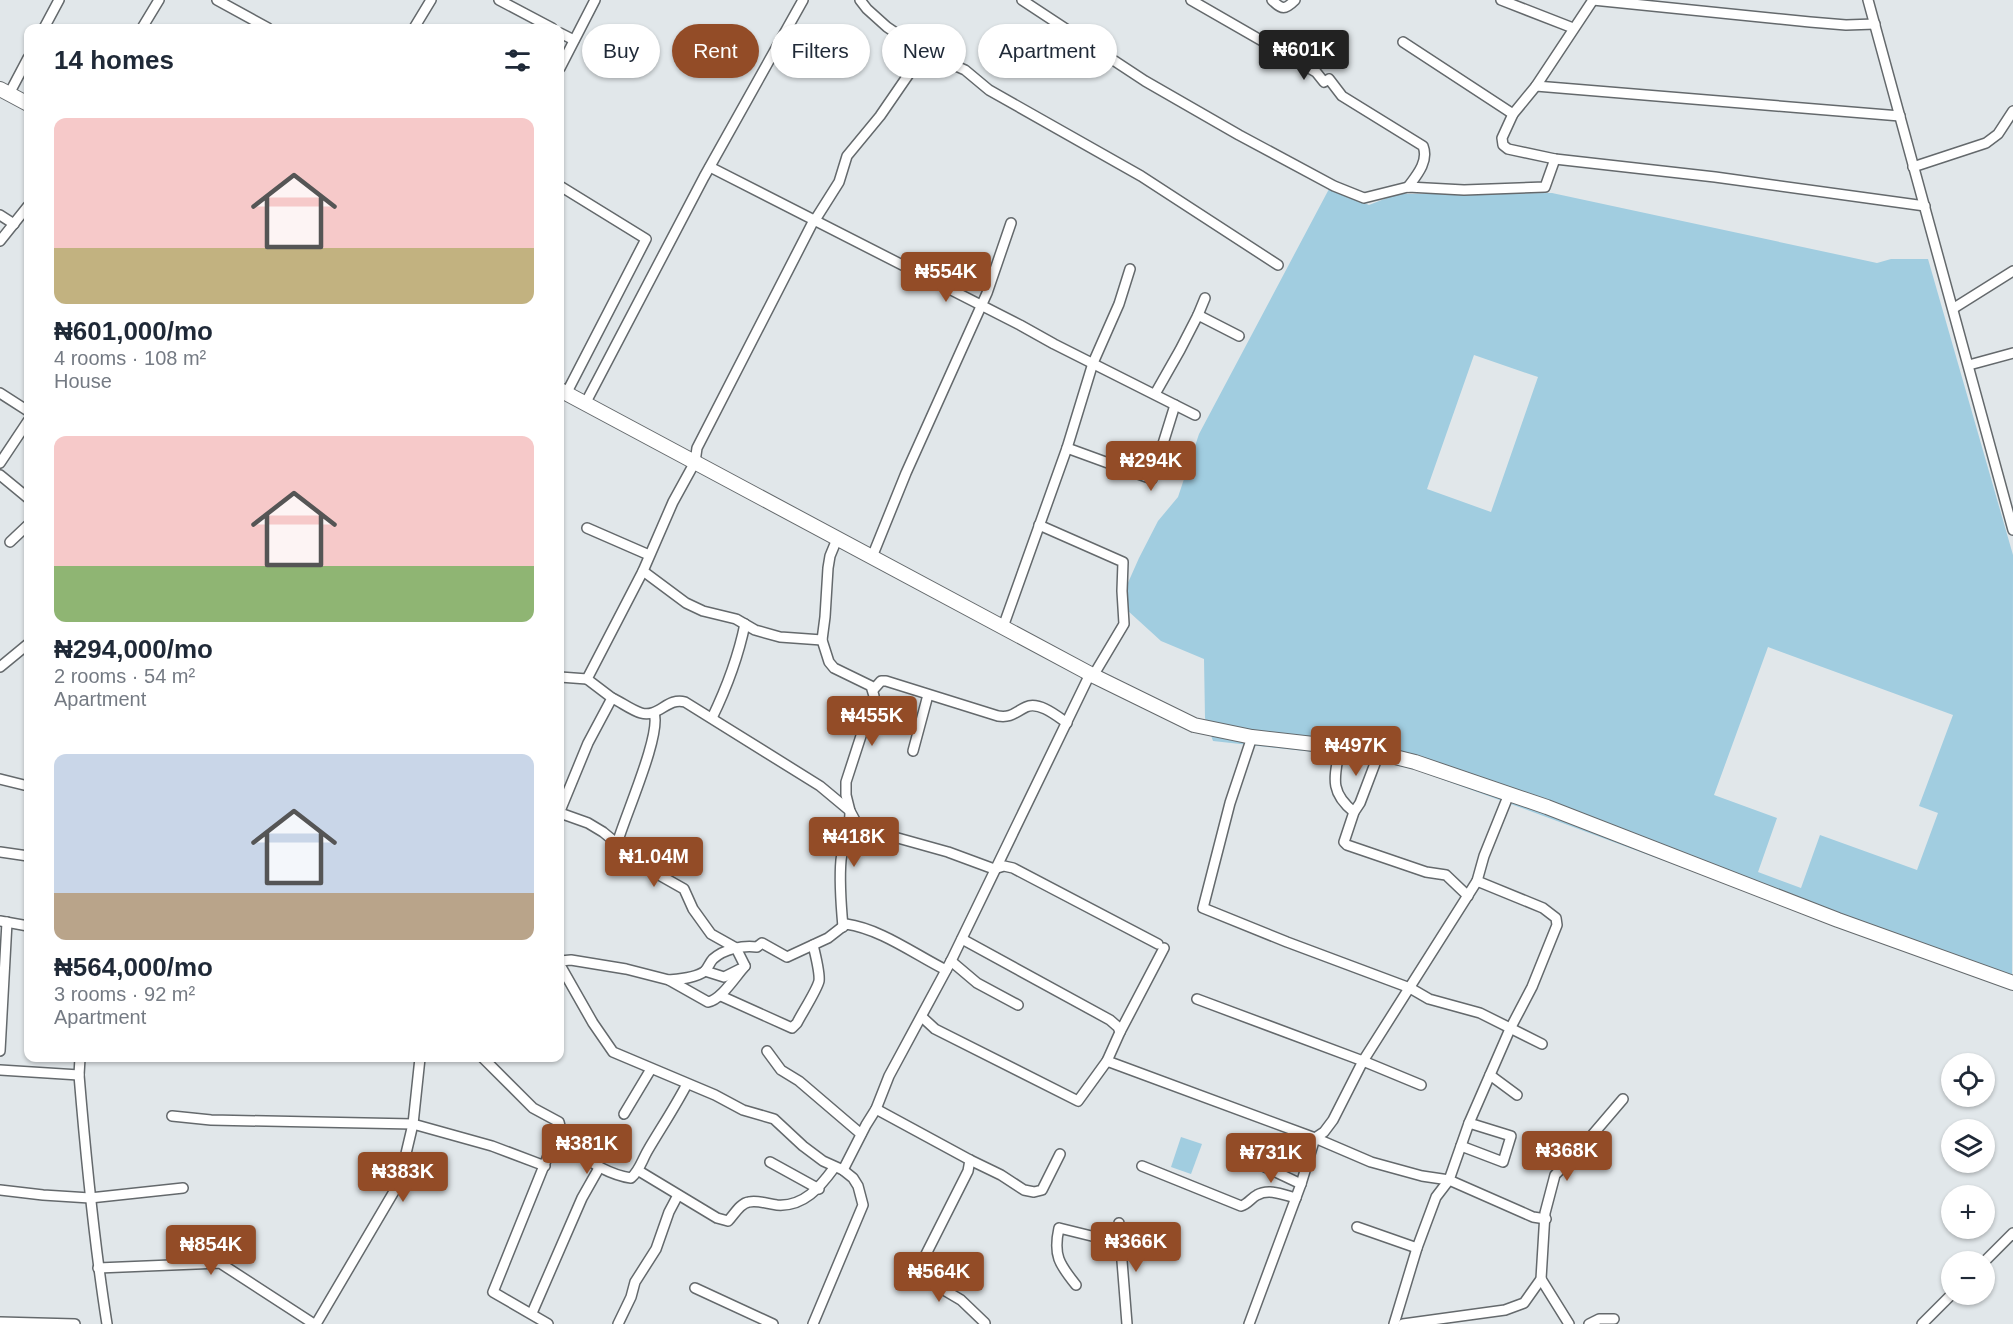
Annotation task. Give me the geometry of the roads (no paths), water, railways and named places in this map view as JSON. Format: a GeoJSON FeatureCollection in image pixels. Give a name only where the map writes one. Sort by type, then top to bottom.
{"type":"FeatureCollection","features":[{"type":"Feature","properties":{"kind":"street"},"geometry":{"type":"LineString","coordinates":[[46,24],[59,0]]}},
{"type":"Feature","properties":{"kind":"street"},"geometry":{"type":"LineString","coordinates":[[144,24],[159,0]]}},
{"type":"Feature","properties":{"kind":"street"},"geometry":{"type":"LineString","coordinates":[[217,0],[261,24]]}},
{"type":"Feature","properties":{"kind":"street"},"geometry":{"type":"LineString","coordinates":[[416,24],[431,0]]}},
{"type":"Feature","properties":{"kind":"street"},"geometry":{"type":"LineString","coordinates":[[499,0],[544,24]]}},
{"type":"Feature","properties":{"kind":"street"},"geometry":{"type":"LineString","coordinates":[[564,60],[595,0]]}},
{"type":"Feature","properties":{"kind":"street"},"geometry":{"type":"LineString","coordinates":[[585,404],[710,167],[803,0]]}},
{"type":"Feature","properties":{"kind":"street"},"geometry":{"type":"LineString","coordinates":[[860,0],[884,24]]}},
{"type":"Feature","properties":{"kind":"street"},"geometry":{"type":"LineString","coordinates":[[1022,0],[1145,81],[1334,186],[1364,198],[1408,187],[1464,190],[1545,187],[1555,159]]}},
{"type":"Feature","properties":{"kind":"street"},"geometry":{"type":"LineString","coordinates":[[1191,0],[1316,72],[1324,82],[1329,79],[1342,96],[1423,146],[1425,155],[1423,164],[1408,187]]}},
{"type":"Feature","properties":{"kind":"street"},"geometry":{"type":"LineString","coordinates":[[1272,0],[1280,9],[1288,8],[1295,0]]}},
{"type":"Feature","properties":{"kind":"street"},"geometry":{"type":"LineString","coordinates":[[1501,0],[1573,28]]}},
{"type":"Feature","properties":{"kind":"street"},"geometry":{"type":"LineString","coordinates":[[1875,24],[1846,25],[1810,22],[1593,0],[1536,86],[1513,114],[1502,138],[1503,145],[1517,151],[1555,159],[1715,177],[1925,206]]}},
{"type":"Feature","properties":{"kind":"street"},"geometry":{"type":"LineString","coordinates":[[1868,0],[2013,530]]}},
{"type":"Feature","properties":{"kind":"street"},"geometry":{"type":"LineString","coordinates":[[564,35],[574,40]]}},
{"type":"Feature","properties":{"kind":"street"},"geometry":{"type":"LineString","coordinates":[[1403,42],[1513,114]]}},
{"type":"Feature","properties":{"kind":"street"},"geometry":{"type":"LineString","coordinates":[[24,64],[5,91],[24,102]]}},
{"type":"Feature","properties":{"kind":"street"},"geometry":{"type":"LineString","coordinates":[[966,71],[989,90],[1141,176],[1278,265]]}},
{"type":"Feature","properties":{"kind":"street"},"geometry":{"type":"LineString","coordinates":[[587,680],[643,571],[673,502],[695,462],[697,448],[815,220],[839,182],[847,156],[880,116],[906,78]]}},
{"type":"Feature","properties":{"kind":"street"},"geometry":{"type":"LineString","coordinates":[[1536,86],[1900,116]]}},
{"type":"Feature","properties":{"kind":"street"},"geometry":{"type":"LineString","coordinates":[[1913,167],[1986,142],[1998,134],[2013,111]]}},
{"type":"Feature","properties":{"kind":"street"},"geometry":{"type":"LineString","coordinates":[[710,167],[1195,415]]}},
{"type":"Feature","properties":{"kind":"street"},"geometry":{"type":"LineString","coordinates":[[564,188],[646,239],[564,390]]}},
{"type":"Feature","properties":{"kind":"street"},"geometry":{"type":"LineString","coordinates":[[0,241],[24,211]]}},
{"type":"Feature","properties":{"kind":"street"},"geometry":{"type":"LineString","coordinates":[[0,215],[14,224]]}},
{"type":"Feature","properties":{"kind":"street"},"geometry":{"type":"LineString","coordinates":[[872,557],[906,472],[987,293],[1011,223]]}},
{"type":"Feature","properties":{"kind":"street"},"geometry":{"type":"LineString","coordinates":[[1003,627],[1067,448],[1093,363],[1119,304],[1130,269]]}},
{"type":"Feature","properties":{"kind":"street"},"geometry":{"type":"LineString","coordinates":[[1954,308],[2013,271]]}},
{"type":"Feature","properties":{"kind":"street"},"geometry":{"type":"LineString","coordinates":[[1155,394],[1205,298]]}},
{"type":"Feature","properties":{"kind":"street"},"geometry":{"type":"LineString","coordinates":[[1198,315],[1239,336]]}},
{"type":"Feature","properties":{"kind":"street"},"geometry":{"type":"LineString","coordinates":[[1969,365],[2013,353]]}},
{"type":"Feature","properties":{"kind":"street"},"geometry":{"type":"LineString","coordinates":[[0,393],[24,408]]}},
{"type":"Feature","properties":{"kind":"street"},"geometry":{"type":"LineString","coordinates":[[564,393],[1092,675],[1194,725],[1252,737],[1379,753],[1415,762],[1509,794],[1838,920],[2013,983]]}},
{"type":"Feature","properties":{"kind":"street"},"geometry":{"type":"LineString","coordinates":[[1067,448],[1152,478],[1175,405]]}},
{"type":"Feature","properties":{"kind":"street"},"geometry":{"type":"LineString","coordinates":[[0,463],[24,427]]}},
{"type":"Feature","properties":{"kind":"street"},"geometry":{"type":"LineString","coordinates":[[0,475],[24,495]]}},
{"type":"Feature","properties":{"kind":"street"},"geometry":{"type":"LineString","coordinates":[[639,1171],[717,1218],[728,1221],[747,1202],[788,1205],[800,1202],[819,1189],[839,1169],[861,1134],[876,1109],[889,1076],[962,939],[994,869],[1067,723],[1092,675],[1124,624],[1122,591],[1124,562],[1039,525]]}},
{"type":"Feature","properties":{"kind":"street"},"geometry":{"type":"LineString","coordinates":[[587,528],[649,555]]}},
{"type":"Feature","properties":{"kind":"street"},"geometry":{"type":"LineString","coordinates":[[10,542],[24,529]]}},
{"type":"Feature","properties":{"kind":"street"},"geometry":{"type":"LineString","coordinates":[[837,539],[828,568],[822,640],[829,662],[834,668],[871,686],[873,690],[873,702],[846,782],[850,825],[841,859],[840,892],[843,927]]}},
{"type":"Feature","properties":{"kind":"street"},"geometry":{"type":"LineString","coordinates":[[643,571],[686,603],[703,611],[736,619],[780,637],[822,640]]}},
{"type":"Feature","properties":{"kind":"street"},"geometry":{"type":"LineString","coordinates":[[712,718],[729,681],[741,646],[745,624]]}},
{"type":"Feature","properties":{"kind":"street"},"geometry":{"type":"LineString","coordinates":[[0,667],[24,647]]}},
{"type":"Feature","properties":{"kind":"street"},"geometry":{"type":"LineString","coordinates":[[564,677],[587,680],[612,698],[641,713],[654,713],[680,700],[820,786],[850,811],[857,824],[869,831],[948,852],[994,869],[1004,866],[1013,868],[1161,946],[1107,1061],[1078,1101],[935,1029],[922,1017]]}},
{"type":"Feature","properties":{"kind":"street"},"geometry":{"type":"LineString","coordinates":[[873,690],[882,681],[886,681],[998,716],[1011,717],[1025,707],[1033,705],[1048,710],[1067,723]]}},
{"type":"Feature","properties":{"kind":"street"},"geometry":{"type":"LineString","coordinates":[[913,751],[928,695]]}},
{"type":"Feature","properties":{"kind":"street"},"geometry":{"type":"LineString","coordinates":[[564,799],[588,743],[612,698]]}},
{"type":"Feature","properties":{"kind":"street"},"geometry":{"type":"LineString","coordinates":[[617,844],[651,744],[656,726],[654,713]]}},
{"type":"Feature","properties":{"kind":"street"},"geometry":{"type":"LineString","coordinates":[[1252,737],[1230,803],[1203,908],[1410,988],[1429,999],[1480,1013],[1542,1044]]}},
{"type":"Feature","properties":{"kind":"street"},"geometry":{"type":"LineString","coordinates":[[1340,747],[1335,782],[1337,792],[1343,803],[1354,812]]}},
{"type":"Feature","properties":{"kind":"street"},"geometry":{"type":"LineString","coordinates":[[1379,753],[1344,842],[1426,872],[1446,874],[1468,896]]}},
{"type":"Feature","properties":{"kind":"street"},"geometry":{"type":"LineString","coordinates":[[0,779],[24,785]]}},
{"type":"Feature","properties":{"kind":"street"},"geometry":{"type":"LineString","coordinates":[[1249,1324],[1301,1184],[1315,1138],[1324,1132],[1333,1120],[1363,1061],[1477,881],[1479,869],[1509,794]]}},
{"type":"Feature","properties":{"kind":"street"},"geometry":{"type":"LineString","coordinates":[[564,810],[588,823],[661,876],[684,889],[693,909],[711,934],[736,948],[745,966]]}},
{"type":"Feature","properties":{"kind":"street"},"geometry":{"type":"LineString","coordinates":[[0,852],[24,855]]}},
{"type":"Feature","properties":{"kind":"street"},"geometry":{"type":"LineString","coordinates":[[1394,1324],[1417,1248],[1437,1197],[1449,1180],[1468,1123],[1510,1029],[1532,987],[1557,925],[1556,918],[1543,908],[1477,881]]}},
{"type":"Feature","properties":{"kind":"street"},"geometry":{"type":"LineString","coordinates":[[0,1051],[4,922],[24,925]]}},
{"type":"Feature","properties":{"kind":"street"},"geometry":{"type":"LineString","coordinates":[[705,972],[713,960],[736,948],[748,945],[758,947],[762,943],[787,957],[828,938],[846,924],[877,934],[948,966],[1018,1005]]}},
{"type":"Feature","properties":{"kind":"street"},"geometry":{"type":"LineString","coordinates":[[962,939],[1110,1020],[1120,1032]]}},
{"type":"Feature","properties":{"kind":"street"},"geometry":{"type":"LineString","coordinates":[[721,996],[792,1028],[819,984],[819,969],[813,945]]}},
{"type":"Feature","properties":{"kind":"street"},"geometry":{"type":"LineString","coordinates":[[564,962],[571,960],[626,969],[669,980],[708,1002],[715,1001],[721,996],[745,966]]}},
{"type":"Feature","properties":{"kind":"street"},"geometry":{"type":"LineString","coordinates":[[669,980],[691,977],[705,972],[724,977],[745,966]]}},
{"type":"Feature","properties":{"kind":"street"},"geometry":{"type":"LineString","coordinates":[[564,970],[607,1045],[622,1057],[715,1095],[743,1110],[774,1119],[803,1146],[853,1178],[858,1186],[863,1205],[813,1324]]}},
{"type":"Feature","properties":{"kind":"street"},"geometry":{"type":"LineString","coordinates":[[1197,999],[1421,1085]]}},
{"type":"Feature","properties":{"kind":"street"},"geometry":{"type":"LineString","coordinates":[[766,1051],[781,1070],[799,1081],[861,1134]]}},
{"type":"Feature","properties":{"kind":"street"},"geometry":{"type":"LineString","coordinates":[[1107,1061],[1371,1161],[1422,1176],[1449,1180],[1533,1217],[1546,1219]]}},
{"type":"Feature","properties":{"kind":"street"},"geometry":{"type":"LineString","coordinates":[[80,1062],[79,1076],[90,1198],[107,1324]]}},
{"type":"Feature","properties":{"kind":"street"},"geometry":{"type":"LineString","coordinates":[[98,1268],[220,1263],[315,1324],[399,1183],[413,1124],[420,1062]]}},
{"type":"Feature","properties":{"kind":"street"},"geometry":{"type":"LineString","coordinates":[[487,1062],[533,1108],[559,1122],[560,1129],[556,1140],[493,1292],[548,1324]]}},
{"type":"Feature","properties":{"kind":"street"},"geometry":{"type":"LineString","coordinates":[[624,1114],[651,1069]]}},
{"type":"Feature","properties":{"kind":"street"},"geometry":{"type":"LineString","coordinates":[[0,1070],[79,1076]]}},
{"type":"Feature","properties":{"kind":"street"},"geometry":{"type":"LineString","coordinates":[[1490,1075],[1517,1095]]}},
{"type":"Feature","properties":{"kind":"street"},"geometry":{"type":"LineString","coordinates":[[556,1140],[588,1158],[599,1168],[631,1178],[639,1171],[643,1158],[687,1084]]}},
{"type":"Feature","properties":{"kind":"street"},"geometry":{"type":"LineString","coordinates":[[1402,1324],[1504,1310],[1519,1306],[1528,1298],[1541,1279],[1548,1200],[1552,1182],[1558,1170],[1582,1147],[1623,1099]]}},
{"type":"Feature","properties":{"kind":"street"},"geometry":{"type":"LineString","coordinates":[[876,1109],[1001,1175],[1024,1190],[1038,1192],[1046,1183],[1060,1154]]}},
{"type":"Feature","properties":{"kind":"street"},"geometry":{"type":"LineString","coordinates":[[172,1116],[211,1120],[413,1124],[492,1146],[545,1166]]}},
{"type":"Feature","properties":{"kind":"street"},"geometry":{"type":"LineString","coordinates":[[1461,1146],[1503,1162],[1511,1136],[1468,1123]]}},
{"type":"Feature","properties":{"kind":"street"},"geometry":{"type":"LineString","coordinates":[[970,1160],[968,1171],[920,1266],[921,1274],[926,1280],[961,1300],[985,1323]]}},
{"type":"Feature","properties":{"kind":"street"},"geometry":{"type":"LineString","coordinates":[[770,1162],[819,1189]]}},
{"type":"Feature","properties":{"kind":"street"},"geometry":{"type":"LineString","coordinates":[[1142,1166],[1241,1206],[1259,1193],[1279,1193],[1296,1198]]}},
{"type":"Feature","properties":{"kind":"street"},"geometry":{"type":"LineString","coordinates":[[1245,1166],[1263,1166],[1301,1184]]}},
{"type":"Feature","properties":{"kind":"street"},"geometry":{"type":"LineString","coordinates":[[532,1313],[582,1198],[599,1168]]}},
{"type":"Feature","properties":{"kind":"street"},"geometry":{"type":"LineString","coordinates":[[0,1190],[43,1196],[90,1198],[183,1188]]}},
{"type":"Feature","properties":{"kind":"street"},"geometry":{"type":"LineString","coordinates":[[618,1324],[631,1297],[635,1282],[656,1249],[669,1212],[678,1195]]}},
{"type":"Feature","properties":{"kind":"street"},"geometry":{"type":"LineString","coordinates":[[1119,1223],[1127,1324]]}},
{"type":"Feature","properties":{"kind":"street"},"geometry":{"type":"LineString","coordinates":[[1357,1227],[1417,1248]]}},
{"type":"Feature","properties":{"kind":"street"},"geometry":{"type":"LineString","coordinates":[[1076,1285],[1059,1264],[1057,1238],[1059,1228],[1120,1243]]}},
{"type":"Feature","properties":{"kind":"street"},"geometry":{"type":"LineString","coordinates":[[1995,1251],[2013,1233]]}},
{"type":"Feature","properties":{"kind":"street"},"geometry":{"type":"LineString","coordinates":[[1541,1279],[1569,1324]]}},
{"type":"Feature","properties":{"kind":"street"},"geometry":{"type":"LineString","coordinates":[[695,1288],[773,1324]]}},
{"type":"Feature","properties":{"kind":"street"},"geometry":{"type":"LineString","coordinates":[[1922,1324],[1941,1305]]}},
{"type":"Feature","properties":{"kind":"street"},"geometry":{"type":"LineString","coordinates":[[1589,1324],[1599,1319],[1614,1319]]}},
{"type":"Feature","properties":{"kind":"street"},"geometry":{"type":"LineString","coordinates":[[0,1322],[75,1324]]}}]}
